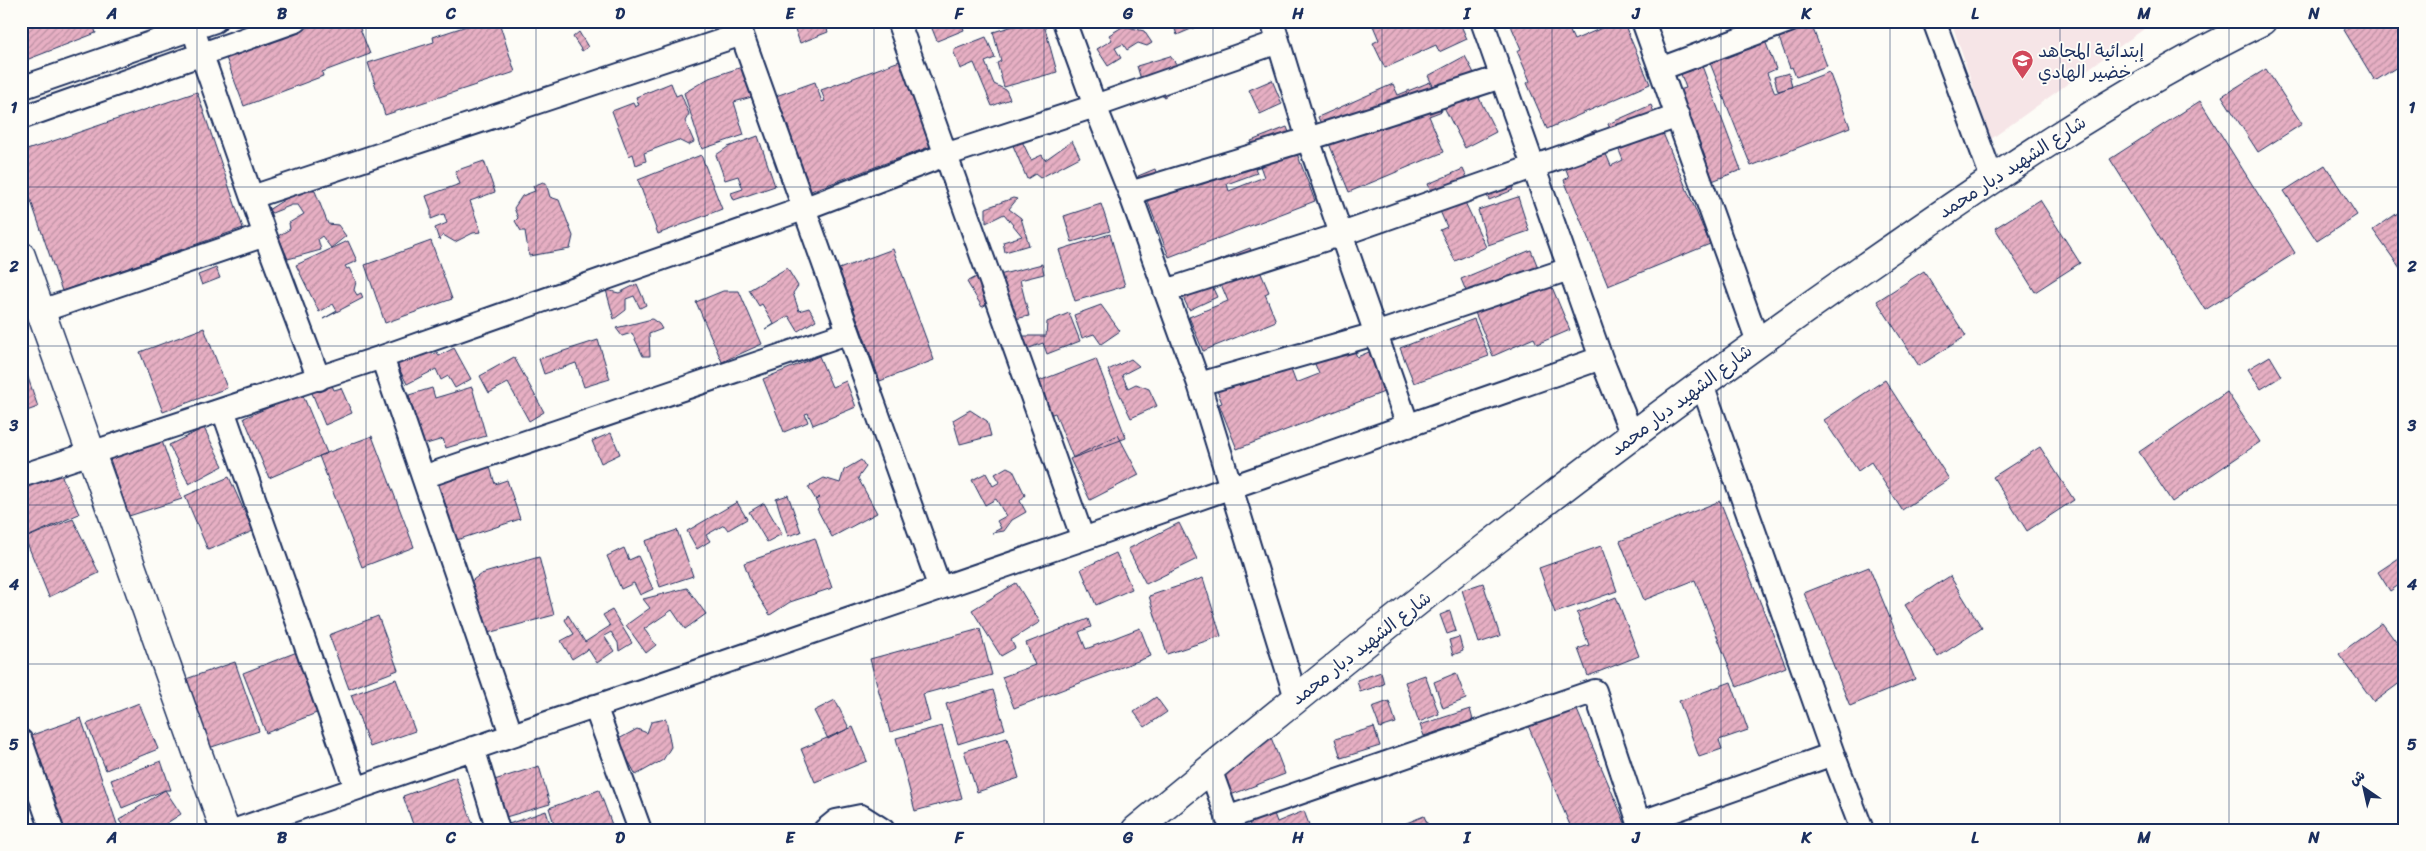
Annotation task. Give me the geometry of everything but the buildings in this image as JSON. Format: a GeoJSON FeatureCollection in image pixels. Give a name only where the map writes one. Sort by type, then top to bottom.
{"type":"FeatureCollection","features":[{"type":"Feature","properties":{"kind":"street"},"geometry":{"type":"LineString","coordinates":[[21,88],[191,25],[215,21]]}},
{"type":"Feature","properties":{"kind":"street"},"geometry":{"type":"LineString","coordinates":[[21,118],[296,21]]}},
{"type":"Feature","properties":{"kind":"street"},"geometry":{"type":"LineString","coordinates":[[898,21],[944,155],[1083,539]]}},
{"type":"Feature","properties":{"kind":"street"},"geometry":{"type":"LineString","coordinates":[[1064,21],[1095,106],[1130,193],[1199,384],[1296,698]]}},
{"type":"Feature","properties":{"kind":"street"},"geometry":{"type":"LineString","coordinates":[[1482,21],[1601,358],[1632,435]]}},
{"type":"Feature","properties":{"kind":"street"},"geometry":{"type":"LineString","coordinates":[[1642,21],[1678,116],[1758,342]]}},
{"type":"Feature","properties":{"kind":"street"},"geometry":{"type":"LineString","coordinates":[[1660,69],[1789,21]]}},
{"type":"Feature","properties":{"kind":"street"},"geometry":{"type":"LineString","coordinates":[[1934,21],[1992,178]]}},
{"type":"Feature","properties":{"kind":"street","name":"شارع الشهيد دبار محمد"},"geometry":{"type":"LineString","coordinates":[[1136,830],[1296,698],[1632,435],[1758,342],[1992,178],[2114,102],[2213,45],[2262,21]]}},
{"type":"Feature","properties":{"kind":"street"},"geometry":{"type":"LineString","coordinates":[[191,25],[265,235],[319,378]]}},
{"type":"Feature","properties":{"kind":"street"},"geometry":{"type":"LineString","coordinates":[[252,197],[740,28],[847,333],[940,588]]}},
{"type":"Feature","properties":{"kind":"street"},"geometry":{"type":"LineString","coordinates":[[21,476],[382,357],[803,209],[944,155],[1095,106],[1275,32],[1308,139],[1408,426]]}},
{"type":"Feature","properties":{"kind":"street"},"geometry":{"type":"LineString","coordinates":[[1130,193],[1308,139],[1501,77]]}},
{"type":"Feature","properties":{"kind":"street"},"geometry":{"type":"LineString","coordinates":[[1165,291],[1342,234],[1678,116]]}},
{"type":"Feature","properties":{"kind":"street"},"geometry":{"type":"LineString","coordinates":[[41,311],[265,235]]}},
{"type":"Feature","properties":{"kind":"street"},"geometry":{"type":"LineString","coordinates":[[21,256],[225,830]]}},
{"type":"Feature","properties":{"kind":"street"},"geometry":{"type":"LineString","coordinates":[[1199,384],[1375,334],[1569,269]]}},
{"type":"Feature","properties":{"kind":"street"},"geometry":{"type":"LineString","coordinates":[[423,477],[847,333]]}},
{"type":"Feature","properties":{"kind":"street"},"geometry":{"type":"LineString","coordinates":[[382,357],[511,734]]}},
{"type":"Feature","properties":{"kind":"street"},"geometry":{"type":"LineString","coordinates":[[236,830],[1231,488],[1601,358]]}},
{"type":"Feature","properties":{"kind":"street"},"geometry":{"type":"LineString","coordinates":[[1702,384],[1833,754],[1862,830]]}},
{"type":"Feature","properties":{"kind":"street"},"geometry":{"type":"LineString","coordinates":[[223,410],[356,788]]}},
{"type":"Feature","properties":{"kind":"street"},"geometry":{"type":"LineString","coordinates":[[1210,769],[1230,824],[1595,691],[1640,826],[1833,754]]}},
{"type":"Feature","properties":{"kind":"street"},"geometry":{"type":"LineString","coordinates":[[595,706],[640,830]]}},
{"type":"Feature","properties":{"kind":"street"},"geometry":{"type":"LineString","coordinates":[[21,741],[52,830]]}},
{"type":"Feature","properties":{"kind":"street"},"geometry":{"type":"LineString","coordinates":[[473,748],[498,830]]}},
{"type":"Feature","properties":{"kind":"street"},"geometry":{"type":"LineString","coordinates":[[825,830],[836,821],[861,816],[883,830]]}},
{"type":"Feature","properties":{"kind":"shaded area","name":"إبتدائية المجاهد خضير الهادي"},"geometry":{"type":"Polygon","coordinates":[[[1951,21],[2155,21],[1991,139],[1951,21]]]}},
{"type":"Feature","properties":{"kind":"place","name":"إبتدائية المجاهد خضير الهادي"},"geometry":{"type":"Point","coordinates":[2022,80]}}]}
